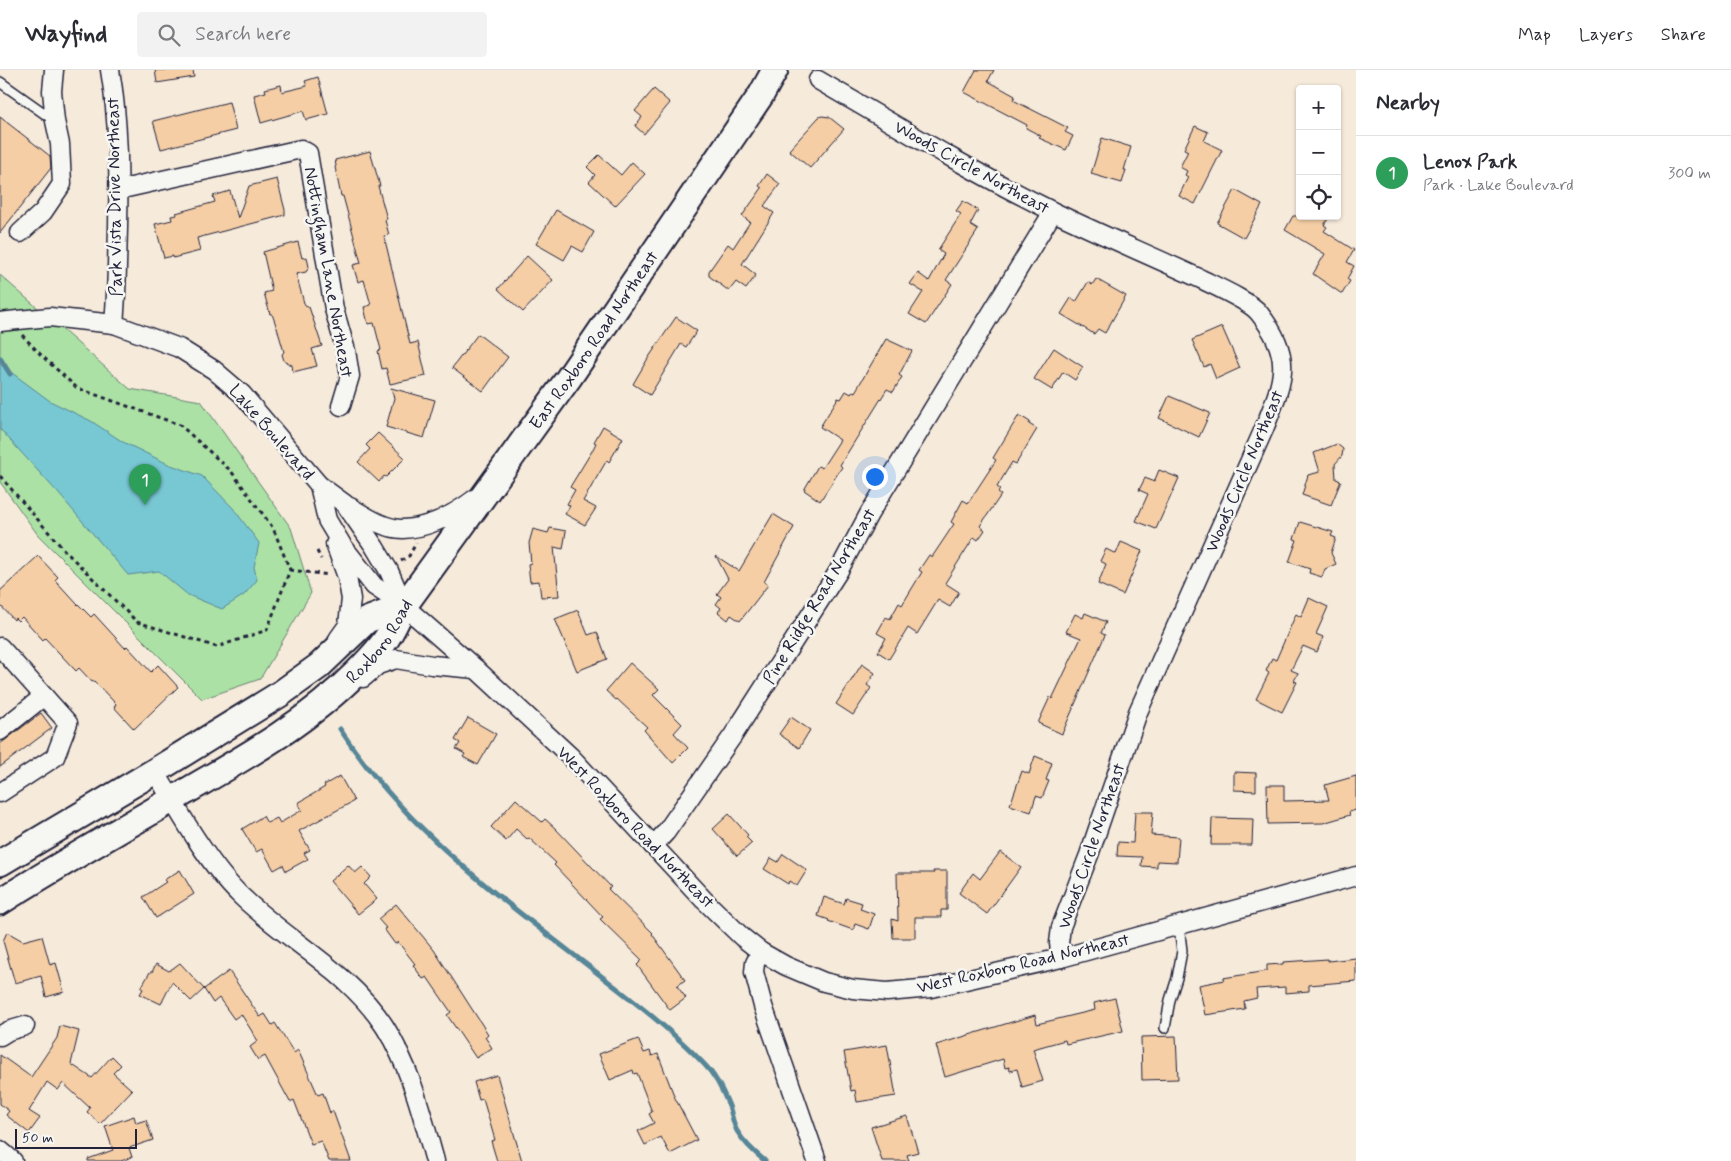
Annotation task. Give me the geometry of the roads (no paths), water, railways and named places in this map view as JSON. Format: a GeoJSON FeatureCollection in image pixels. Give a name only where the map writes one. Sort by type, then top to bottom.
{"type":"FeatureCollection","features":[{"type":"Feature","properties":{"kind":"main road","name":"East Roxboro Road Northeast"},"geometry":{"type":"LineString","coordinates":[[404,606],[574,371],[761,95],[775,70]]}},
{"type":"Feature","properties":{"kind":"main road","name":"Roxboro Road"},"geometry":{"type":"LineString","coordinates":[[0,863],[280,694],[319,666],[367,620],[404,606]]}},
{"type":"Feature","properties":{"kind":"main road","name":"Roxboro Road"},"geometry":{"type":"LineString","coordinates":[[0,902],[172,800],[305,718],[339,691],[375,653],[390,634],[404,606]]}},
{"type":"Feature","properties":{"kind":"street"},"geometry":{"type":"LineString","coordinates":[[20,233],[43,212],[62,184],[60,144],[55,121],[52,90],[54,70]]}},
{"type":"Feature","properties":{"kind":"street","name":"Park Vista Drive Northeast"},"geometry":{"type":"LineString","coordinates":[[110,70],[115,100],[118,190],[114,324]]}},
{"type":"Feature","properties":{"kind":"street","name":"Woods Circle Northeast"},"geometry":{"type":"LineString","coordinates":[[818,80],[953,159],[1053,212],[1227,291],[1258,311],[1273,333],[1283,358],[1281,385],[1264,429],[1138,712],[1089,855],[1061,927],[1059,943],[1061,958]]}},
{"type":"Feature","properties":{"kind":"street","name":"Nottingham Lane Northeast"},"geometry":{"type":"LineString","coordinates":[[118,190],[301,149],[308,153],[334,309],[346,351],[350,376],[341,406]]}},
{"type":"Feature","properties":{"kind":"street","name":"Pine Ridge Road Northeast"},"geometry":{"type":"LineString","coordinates":[[653,846],[666,832],[734,734],[838,572],[869,514],[1053,212]]}},
{"type":"Feature","properties":{"kind":"street","name":"Lake Boulevard"},"geometry":{"type":"LineString","coordinates":[[0,322],[21,328],[50,318],[114,324],[179,348],[214,370],[242,394],[319,485],[364,516],[384,525],[401,529],[439,521],[460,510],[488,488]]}},
{"type":"Feature","properties":{"kind":"street","name":"Lake Boulevard"},"geometry":{"type":"LineString","coordinates":[[319,485],[327,520],[347,577],[351,599],[348,625],[319,666]]}},
{"type":"Feature","properties":{"kind":"street","name":"Lake Boulevard"},"geometry":{"type":"LineString","coordinates":[[345,504],[389,571],[404,606]]}},
{"type":"Feature","properties":{"kind":"street","name":"Lake Boulevard"},"geometry":{"type":"LineString","coordinates":[[327,520],[342,545],[374,586],[404,606]]}},
{"type":"Feature","properties":{"kind":"street","name":"West Roxboro Road Northeast"},"geometry":{"type":"LineString","coordinates":[[404,606],[476,669],[570,756],[703,900],[742,937],[761,952],[786,966],[824,982],[853,989],[887,992],[931,988],[1061,958],[1356,876]]}},
{"type":"Feature","properties":{"kind":"street"},"geometry":{"type":"LineString","coordinates":[[0,647],[68,723],[55,757],[0,793]]}},
{"type":"Feature","properties":{"kind":"street"},"geometry":{"type":"LineString","coordinates":[[339,691],[358,683],[378,665],[396,659],[476,669]]}},
{"type":"Feature","properties":{"kind":"street"},"geometry":{"type":"LineString","coordinates":[[0,731],[44,696]]}},
{"type":"Feature","properties":{"kind":"street"},"geometry":{"type":"LineString","coordinates":[[155,771],[213,863],[239,894],[266,919],[339,974],[369,1005],[397,1048],[408,1072],[419,1103],[435,1161]]}},
{"type":"Feature","properties":{"kind":"street"},"geometry":{"type":"LineString","coordinates":[[761,952],[755,963],[754,972],[763,1006],[816,1161]]}},
{"type":"Feature","properties":{"kind":"street"},"geometry":{"type":"LineString","coordinates":[[0,1036],[8,1031],[25,1026]]}},
{"type":"Feature","properties":{"kind":"street"},"geometry":{"type":"LineString","coordinates":[[0,1150],[13,1161]]}},
{"type":"Feature","properties":{"kind":"lane"},"geometry":{"type":"LineString","coordinates":[[0,82],[55,121]]}},
{"type":"Feature","properties":{"kind":"lane"},"geometry":{"type":"LineString","coordinates":[[1165,1028],[1170,1000],[1178,978],[1182,951],[1178,925]]}},
{"type":"Feature","properties":{"kind":"water"},"geometry":{"type":"Polygon","coordinates":[[[0,364],[50,401],[91,421],[123,442],[168,464],[202,476],[233,508],[259,543],[254,567],[257,580],[244,595],[222,609],[188,595],[159,571],[128,575],[59,494],[0,429],[0,364]]]}},
{"type":"Feature","properties":{"kind":"waterway"},"geometry":{"type":"LineString","coordinates":[[0,358],[10,374]]}},
{"type":"Feature","properties":{"kind":"waterway"},"geometry":{"type":"LineString","coordinates":[[340,729],[365,765],[393,798],[455,859],[522,915],[649,1014],[704,1064],[712,1073],[721,1089],[737,1131],[765,1161]]}},
{"type":"Feature","properties":{"kind":"place","name":"Lenox Park"},"geometry":{"type":"Point","coordinates":[145,505]}}]}
